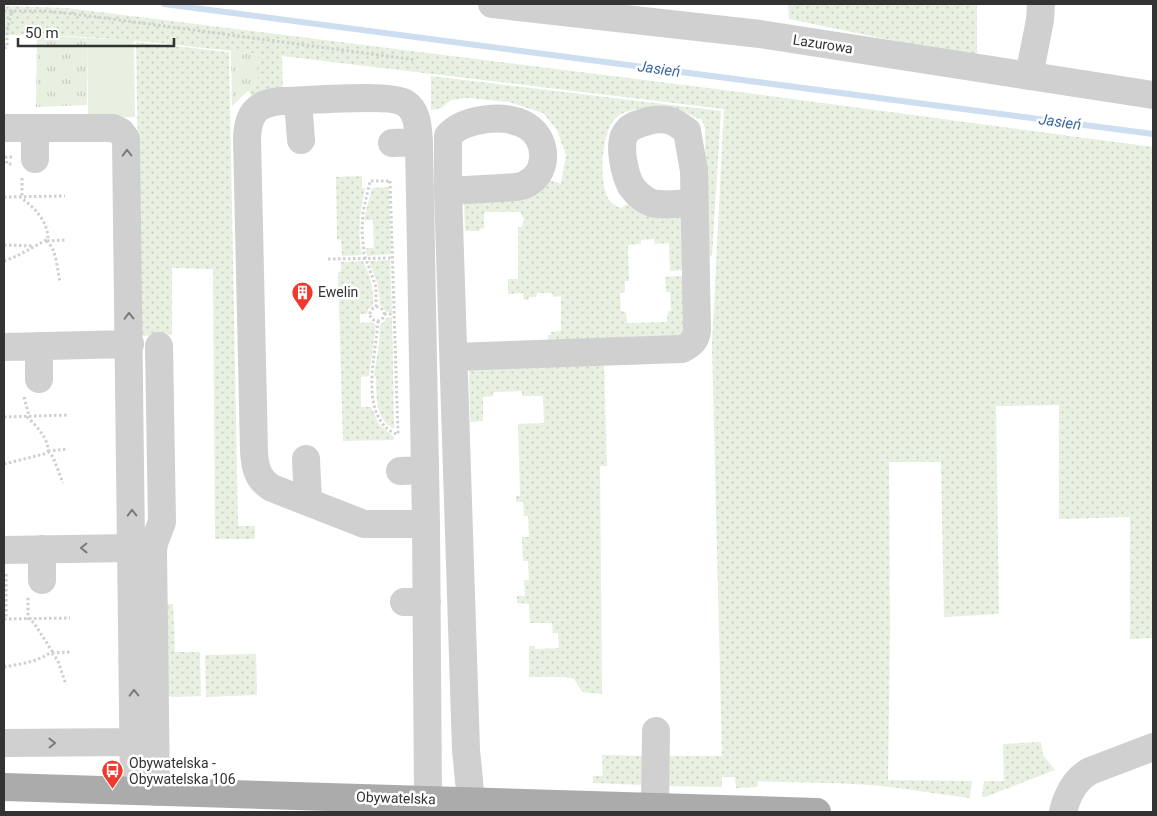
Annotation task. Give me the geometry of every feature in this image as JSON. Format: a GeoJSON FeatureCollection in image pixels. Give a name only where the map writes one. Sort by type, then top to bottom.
{"type":"FeatureCollection","features":[{"type":"Feature","properties":{"kind":"main road","name":"Obywatelska"},"geometry":{"type":"LineString","coordinates":[[4,787],[133,783],[470,801],[703,810],[817,812]]}},
{"type":"Feature","properties":{"kind":"street","name":"Lazurowa"},"geometry":{"type":"LineString","coordinates":[[492,4],[760,34],[1153,95]]}},
{"type":"Feature","properties":{"kind":"street"},"geometry":{"type":"LineString","coordinates":[[1029,76],[1040,20],[1040,4]]}},
{"type":"Feature","properties":{"kind":"street"},"geometry":{"type":"LineString","coordinates":[[426,524],[364,524],[266,485],[257,475],[254,450],[247,131],[252,114],[259,107],[274,102],[381,98],[400,100],[410,107],[416,115],[419,142],[419,180],[411,435],[412,471],[426,524],[415,602],[428,799]]}},
{"type":"Feature","properties":{"kind":"street"},"geometry":{"type":"LineString","coordinates":[[298,101],[300,140]]}},
{"type":"Feature","properties":{"kind":"street"},"geometry":{"type":"LineString","coordinates":[[4,128],[113,128],[121,132],[127,142],[132,548],[127,742],[133,783]]}},
{"type":"Feature","properties":{"kind":"street"},"geometry":{"type":"LineString","coordinates":[[18,160],[36,128]]}},
{"type":"Feature","properties":{"kind":"street"},"geometry":{"type":"LineString","coordinates":[[392,143],[419,142]]}},
{"type":"Feature","properties":{"kind":"street"},"geometry":{"type":"LineString","coordinates":[[448,191],[466,750],[470,801]]}},
{"type":"Feature","properties":{"kind":"street"},"geometry":{"type":"LineString","coordinates":[[454,357],[682,349],[691,344],[696,337],[697,330],[694,203]]}},
{"type":"Feature","properties":{"kind":"street"},"geometry":{"type":"LineString","coordinates":[[4,347],[130,344]]}},
{"type":"Feature","properties":{"kind":"street"},"geometry":{"type":"LineString","coordinates":[[39,346],[39,379]]}},
{"type":"Feature","properties":{"kind":"street"},"geometry":{"type":"LineString","coordinates":[[133,783],[153,551],[162,522],[159,346]]}},
{"type":"Feature","properties":{"kind":"street"},"geometry":{"type":"LineString","coordinates":[[306,459],[308,502]]}},
{"type":"Feature","properties":{"kind":"street"},"geometry":{"type":"LineString","coordinates":[[4,550],[132,548]]}},
{"type":"Feature","properties":{"kind":"street"},"geometry":{"type":"LineString","coordinates":[[42,549],[42,580]]}},
{"type":"Feature","properties":{"kind":"street"},"geometry":{"type":"LineString","coordinates":[[655,807],[656,731]]}},
{"type":"Feature","properties":{"kind":"street"},"geometry":{"type":"LineString","coordinates":[[4,743],[127,742]]}},
{"type":"Feature","properties":{"kind":"street"},"geometry":{"type":"LineString","coordinates":[[1063,812],[1070,791],[1083,775],[1153,747]]}},
{"type":"Feature","properties":{"kind":"path"},"geometry":{"type":"LineString","coordinates":[[4,48],[7,47],[7,31],[12,10]]}},
{"type":"Feature","properties":{"kind":"path"},"geometry":{"type":"LineString","coordinates":[[4,11],[46,11],[82,15],[416,60]]}},
{"type":"Feature","properties":{"kind":"path"},"geometry":{"type":"LineString","coordinates":[[376,307],[376,287],[363,248],[363,212],[368,184],[370,181],[419,180]]}},
{"type":"Feature","properties":{"kind":"path"},"geometry":{"type":"LineString","coordinates":[[378,321],[372,370],[373,406],[381,422],[390,431],[411,435],[394,314],[390,181]]}},
{"type":"Feature","properties":{"kind":"path"},"geometry":{"type":"LineString","coordinates":[[4,198],[65,196]]}},
{"type":"Feature","properties":{"kind":"path"},"geometry":{"type":"LineString","coordinates":[[20,197],[32,206],[42,218],[48,237],[46,241]]}},
{"type":"Feature","properties":{"kind":"path"},"geometry":{"type":"LineString","coordinates":[[4,261],[18,256],[46,241],[66,240]]}},
{"type":"Feature","properties":{"kind":"path"},"geometry":{"type":"LineString","coordinates":[[46,241],[50,243],[52,248],[60,282]]}},
{"type":"Feature","properties":{"kind":"path"},"geometry":{"type":"LineString","coordinates":[[4,245],[34,246]]}},
{"type":"Feature","properties":{"kind":"path"},"geometry":{"type":"LineString","coordinates":[[328,259],[392,258]]}},
{"type":"Feature","properties":{"kind":"path"},"geometry":{"type":"LineString","coordinates":[[376,307],[381,308],[384,314]]}},
{"type":"Feature","properties":{"kind":"path"},"geometry":{"type":"LineString","coordinates":[[376,307],[372,309],[370,315],[373,321],[383,318],[384,314]]}},
{"type":"Feature","properties":{"kind":"path"},"geometry":{"type":"LineString","coordinates":[[384,314],[394,314]]}},
{"type":"Feature","properties":{"kind":"path"},"geometry":{"type":"LineString","coordinates":[[4,417],[68,415]]}},
{"type":"Feature","properties":{"kind":"path"},"geometry":{"type":"LineString","coordinates":[[26,416],[45,439],[48,451],[53,457],[63,483]]}},
{"type":"Feature","properties":{"kind":"path"},"geometry":{"type":"LineString","coordinates":[[4,464],[44,454],[48,451],[68,448]]}},
{"type":"Feature","properties":{"kind":"path"},"geometry":{"type":"LineString","coordinates":[[6,583],[5,619],[70,618]]}},
{"type":"Feature","properties":{"kind":"path"},"geometry":{"type":"LineString","coordinates":[[28,618],[40,631],[52,649],[66,684]]}},
{"type":"Feature","properties":{"kind":"path"},"geometry":{"type":"LineString","coordinates":[[4,667],[30,661],[52,653],[71,652]]}},
{"type":"Feature","properties":{"kind":"green space"},"geometry":{"type":"Polygon","coordinates":[[[788,4],[977,4],[977,58],[789,19],[788,4]]]}},
{"type":"Feature","properties":{"kind":"green space"},"geometry":{"type":"Polygon","coordinates":[[[4,6],[67,8],[724,90],[1153,147],[1153,638],[1130,639],[1130,517],[1059,519],[1059,405],[996,406],[999,614],[944,617],[941,462],[889,462],[890,628],[888,780],[972,781],[970,798],[893,787],[851,784],[758,781],[757,787],[736,788],[735,777],[722,777],[722,787],[666,786],[666,756],[722,756],[712,344],[724,109],[282,56],[283,92],[254,99],[248,91],[258,81],[258,54],[99,38],[4,35],[4,6]]]}},
{"type":"Feature","properties":{"kind":"green space"},"geometry":{"type":"Polygon","coordinates":[[[37,35],[88,38],[87,105],[36,107],[37,35]]]}},
{"type":"Feature","properties":{"kind":"green space"},"geometry":{"type":"Polygon","coordinates":[[[88,38],[134,40],[135,117],[88,119],[88,38]]]}},
{"type":"Feature","properties":{"kind":"green space"},"geometry":{"type":"Polygon","coordinates":[[[136,42],[229,52],[238,526],[255,526],[255,539],[215,539],[213,269],[172,268],[172,335],[141,336],[136,42]]]}},
{"type":"Feature","properties":{"kind":"green space"},"geometry":{"type":"Polygon","coordinates":[[[231,51],[258,54],[258,81],[232,106],[231,51]]]}},
{"type":"Feature","properties":{"kind":"green space"},"geometry":{"type":"Polygon","coordinates":[[[431,76],[721,111],[712,256],[706,255],[705,128],[702,120],[685,112],[670,109],[651,108],[624,112],[612,122],[603,154],[604,188],[614,205],[621,208],[629,203],[682,217],[684,270],[670,271],[669,243],[655,244],[654,239],[641,240],[641,244],[628,245],[629,281],[625,281],[625,292],[620,293],[621,311],[626,312],[627,323],[667,322],[668,311],[671,311],[670,292],[666,292],[665,277],[683,276],[686,329],[677,336],[549,342],[548,335],[551,335],[551,332],[561,331],[561,296],[553,297],[552,293],[537,293],[536,297],[529,297],[528,300],[524,300],[523,293],[508,294],[508,279],[518,279],[518,227],[522,227],[524,219],[520,212],[484,212],[484,228],[480,229],[480,231],[465,231],[464,202],[545,178],[561,184],[566,155],[557,130],[543,113],[509,102],[468,98],[451,100],[441,108],[431,110],[431,76]]]}},
{"type":"Feature","properties":{"kind":"green space"},"geometry":{"type":"Polygon","coordinates":[[[362,176],[362,188],[365,188],[360,222],[362,255],[342,256],[341,240],[337,239],[336,177],[362,176]]]}},
{"type":"Feature","properties":{"kind":"green space"},"geometry":{"type":"Polygon","coordinates":[[[387,187],[389,189],[391,254],[367,256],[365,248],[374,248],[373,220],[364,220],[372,188],[387,187]]]}},
{"type":"Feature","properties":{"kind":"green space"},"geometry":{"type":"Polygon","coordinates":[[[390,260],[392,312],[386,312],[380,305],[378,285],[369,261],[390,260]]]}},
{"type":"Feature","properties":{"kind":"green space"},"geometry":{"type":"Polygon","coordinates":[[[363,261],[371,282],[373,305],[368,309],[367,314],[360,314],[360,323],[371,322],[376,325],[369,376],[361,377],[361,407],[371,407],[379,424],[394,437],[394,440],[343,441],[338,272],[341,272],[341,262],[363,261]]]}},
{"type":"Feature","properties":{"kind":"green space"},"geometry":{"type":"Polygon","coordinates":[[[392,317],[394,429],[383,419],[380,413],[376,377],[374,376],[380,324],[386,318],[392,317]]]}},
{"type":"Feature","properties":{"kind":"green space"},"geometry":{"type":"Polygon","coordinates":[[[604,362],[607,466],[600,466],[602,694],[582,692],[574,679],[566,677],[529,677],[529,646],[535,646],[535,649],[559,648],[558,633],[553,633],[552,623],[530,623],[529,604],[517,603],[517,596],[525,596],[524,580],[529,580],[528,561],[523,561],[522,537],[529,537],[528,516],[524,516],[523,502],[516,502],[516,496],[520,496],[518,424],[544,423],[543,396],[522,396],[522,391],[493,392],[493,396],[483,397],[483,421],[470,422],[469,369],[604,362]]]}},
{"type":"Feature","properties":{"kind":"green space"},"geometry":{"type":"Polygon","coordinates":[[[163,604],[173,604],[175,652],[200,652],[201,696],[171,697],[166,694],[163,604]]]}},
{"type":"Feature","properties":{"kind":"green space"},"geometry":{"type":"Polygon","coordinates":[[[256,654],[257,695],[206,697],[205,655],[256,654]]]}},
{"type":"Feature","properties":{"kind":"green space"},"geometry":{"type":"Polygon","coordinates":[[[1041,742],[1043,755],[1055,770],[982,797],[984,781],[1004,781],[1003,744],[1041,742]]]}},
{"type":"Feature","properties":{"kind":"green space"},"geometry":{"type":"Polygon","coordinates":[[[602,755],[645,756],[642,785],[593,783],[593,776],[603,776],[602,755]]]}},
{"type":"Feature","properties":{"kind":"waterway","name":"Jasień"},"geometry":{"type":"LineString","coordinates":[[164,4],[1153,134]]}},
{"type":"Feature","properties":{"kind":"place","name":"Ewelin"},"geometry":{"type":"Point","coordinates":[302,311]}},
{"type":"Feature","properties":{"kind":"place","name":"Obywatelska - Obywatelska 106"},"geometry":{"type":"Point","coordinates":[113,790]}}]}
